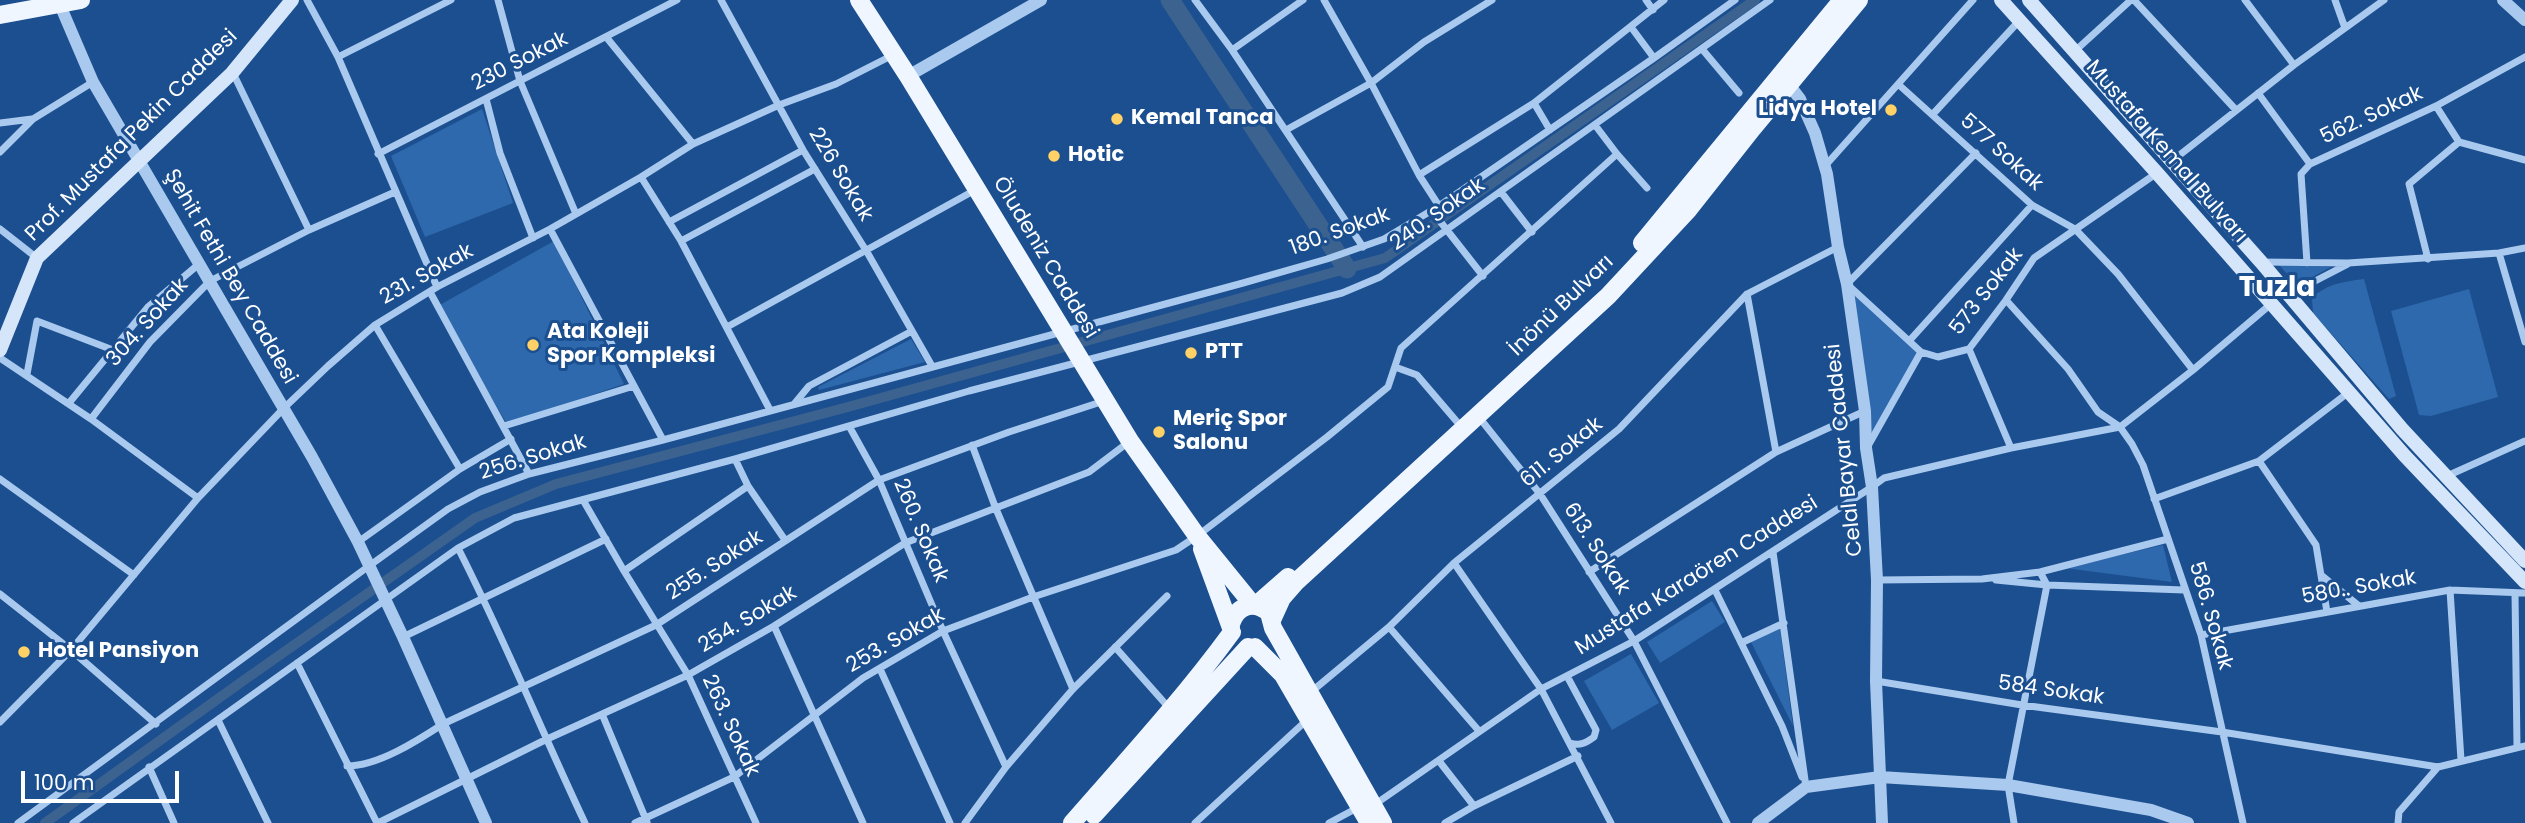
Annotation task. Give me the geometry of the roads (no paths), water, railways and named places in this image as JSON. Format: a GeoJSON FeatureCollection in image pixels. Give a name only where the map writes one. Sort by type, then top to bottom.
{"type":"FeatureCollection","features":[{"type":"Feature","properties":{"kind":"main road"},"geometry":{"type":"LineString","coordinates":[[0,15],[81,0]]}},
{"type":"Feature","properties":{"kind":"main road","name":"Prof. Mustafa Pekin Caddesi"},"geometry":{"type":"LineString","coordinates":[[0,350],[37,258],[232,73],[292,0]]}},
{"type":"Feature","properties":{"kind":"main road","name":"Öludeniz Caddesi"},"geometry":{"type":"LineString","coordinates":[[859,0],[1130,441],[1197,536]]}},
{"type":"Feature","properties":{"kind":"main road","name":"İnönü Bulvarı"},"geometry":{"type":"LineString","coordinates":[[1785,79],[1842,0]]}},
{"type":"Feature","properties":{"kind":"main road","name":"İnönü Bulvarı"},"geometry":{"type":"LineString","coordinates":[[1272,624],[1282,598],[1296,582],[1478,416],[1631,257],[1785,79],[1859,0]]}},
{"type":"Feature","properties":{"kind":"main road","name":"Mustafa Kemal Bulvarı"},"geometry":{"type":"LineString","coordinates":[[2001,0],[2405,456],[2525,582]]}},
{"type":"Feature","properties":{"kind":"main road","name":"Mustafa Kemal Bulvarı"},"geometry":{"type":"LineString","coordinates":[[2029,0],[2290,294],[2402,429],[2525,561]]}},
{"type":"Feature","properties":{"kind":"main road","name":"İnönü Bulvarı"},"geometry":{"type":"LineString","coordinates":[[1254,606],[1347,526],[1458,423],[1510,381]]}},
{"type":"Feature","properties":{"kind":"main road"},"geometry":{"type":"LineString","coordinates":[[1197,536],[1254,606]]}},
{"type":"Feature","properties":{"kind":"main road"},"geometry":{"type":"LineString","coordinates":[[1197,536],[1235,639],[1251,647],[1283,675],[1368,812],[1383,823]]}},
{"type":"Feature","properties":{"kind":"main road"},"geometry":{"type":"LineString","coordinates":[[1072,823],[1219,652],[1239,609],[1254,606],[1263,608],[1310,692],[1368,812]]}},
{"type":"Feature","properties":{"kind":"main road"},"geometry":{"type":"LineString","coordinates":[[1087,823],[1251,647],[1267,640],[1272,624]]}},
{"type":"Feature","properties":{"kind":"street"},"geometry":{"type":"LineString","coordinates":[[307,0],[338,57],[434,289],[529,474]]}},
{"type":"Feature","properties":{"kind":"street"},"geometry":{"type":"LineString","coordinates":[[338,57],[451,0]]}},
{"type":"Feature","properties":{"kind":"street"},"geometry":{"type":"LineString","coordinates":[[498,0],[520,81],[576,214]]}},
{"type":"Feature","properties":{"kind":"street","name":"230 Sokak"},"geometry":{"type":"LineString","coordinates":[[379,154],[677,0]]}},
{"type":"Feature","properties":{"kind":"street","name":"226 Sokak"},"geometry":{"type":"LineString","coordinates":[[721,0],[803,150],[867,252],[932,366]]}},
{"type":"Feature","properties":{"kind":"street"},"geometry":{"type":"LineString","coordinates":[[908,76],[1041,0]]}},
{"type":"Feature","properties":{"kind":"street"},"geometry":{"type":"LineString","coordinates":[[1195,0],[1286,130],[1359,248]]}},
{"type":"Feature","properties":{"kind":"street"},"geometry":{"type":"LineString","coordinates":[[1232,50],[1303,0]]}},
{"type":"Feature","properties":{"kind":"street"},"geometry":{"type":"LineString","coordinates":[[1324,0],[1371,83],[1444,228],[1483,276]]}},
{"type":"Feature","properties":{"kind":"street"},"geometry":{"type":"LineString","coordinates":[[1286,130],[1371,83],[1424,41],[1492,0]]}},
{"type":"Feature","properties":{"kind":"street"},"geometry":{"type":"LineString","coordinates":[[1646,0],[1653,10]]}},
{"type":"Feature","properties":{"kind":"street"},"geometry":{"type":"LineString","coordinates":[[1419,175],[1534,103],[1664,0]]}},
{"type":"Feature","properties":{"kind":"street","name":"180. Sokak"},"geometry":{"type":"LineString","coordinates":[[1065,333],[1327,259],[1384,239],[1435,210],[1735,0]]}},
{"type":"Feature","properties":{"kind":"street","name":"240. Sokak"},"geometry":{"type":"LineString","coordinates":[[1079,358],[1342,293],[1381,277],[1444,228],[1501,192],[1770,0]]}},
{"type":"Feature","properties":{"kind":"street"},"geometry":{"type":"LineString","coordinates":[[1825,166],[1973,0]]}},
{"type":"Feature","properties":{"kind":"street"},"geometry":{"type":"LineString","coordinates":[[2076,50],[2133,0],[2236,110]]}},
{"type":"Feature","properties":{"kind":"street"},"geometry":{"type":"LineString","coordinates":[[2245,0],[2294,65]]}},
{"type":"Feature","properties":{"kind":"street"},"geometry":{"type":"LineString","coordinates":[[2335,0],[2345,28]]}},
{"type":"Feature","properties":{"kind":"street"},"geometry":{"type":"LineString","coordinates":[[2172,160],[2294,65],[2384,0]]}},
{"type":"Feature","properties":{"kind":"street"},"geometry":{"type":"LineString","coordinates":[[2503,0],[2525,20]]}},
{"type":"Feature","properties":{"kind":"street","name":"Şehit Fethi Bey Caddesi"},"geometry":{"type":"LineString","coordinates":[[60,3],[93,82],[284,408],[358,542],[486,823]]}},
{"type":"Feature","properties":{"kind":"street"},"geometry":{"type":"LineString","coordinates":[[1933,114],[2020,20]]}},
{"type":"Feature","properties":{"kind":"street"},"geometry":{"type":"LineString","coordinates":[[1631,27],[1654,58]]}},
{"type":"Feature","properties":{"kind":"street"},"geometry":{"type":"LineString","coordinates":[[607,38],[693,144]]}},
{"type":"Feature","properties":{"kind":"street"},"geometry":{"type":"LineString","coordinates":[[1702,49],[1739,93]]}},
{"type":"Feature","properties":{"kind":"street","name":"231. Sokak"},"geometry":{"type":"LineString","coordinates":[[0,722],[71,650],[198,498],[284,408],[376,325],[434,289],[550,229],[693,144],[779,105],[836,84],[894,55]]}},
{"type":"Feature","properties":{"kind":"street","name":"562. Sokak"},"geometry":{"type":"LineString","coordinates":[[2258,93],[2310,164],[2436,106],[2525,57]]}},
{"type":"Feature","properties":{"kind":"street"},"geometry":{"type":"LineString","coordinates":[[232,73],[309,230]]}},
{"type":"Feature","properties":{"kind":"street","name":"Celal Bayar Caddesi"},"geometry":{"type":"LineString","coordinates":[[1785,79],[1800,99],[1815,133],[1825,166],[1847,284],[1865,411],[1877,580],[1876,681],[1882,823]]}},
{"type":"Feature","properties":{"kind":"street"},"geometry":{"type":"LineString","coordinates":[[0,152],[33,119],[93,82]]}},
{"type":"Feature","properties":{"kind":"street","name":"577 Sokak"},"geometry":{"type":"LineString","coordinates":[[1898,84],[2032,205],[2074,229],[2118,274],[2193,370]]}},
{"type":"Feature","properties":{"kind":"street"},"geometry":{"type":"LineString","coordinates":[[486,99],[500,153],[533,238]]}},
{"type":"Feature","properties":{"kind":"street"},"geometry":{"type":"LineString","coordinates":[[1534,103],[1550,130]]}},
{"type":"Feature","properties":{"kind":"street"},"geometry":{"type":"LineString","coordinates":[[2436,106],[2459,142],[2525,160]]}},
{"type":"Feature","properties":{"kind":"street"},"geometry":{"type":"LineString","coordinates":[[0,123],[33,119]]}},
{"type":"Feature","properties":{"kind":"street"},"geometry":{"type":"LineString","coordinates":[[1595,125],[1647,188]]}},
{"type":"Feature","properties":{"kind":"street"},"geometry":{"type":"LineString","coordinates":[[2428,259],[2409,184],[2459,142]]}},
{"type":"Feature","properties":{"kind":"street"},"geometry":{"type":"LineString","coordinates":[[669,222],[803,150]]}},
{"type":"Feature","properties":{"kind":"street"},"geometry":{"type":"LineString","coordinates":[[1866,448],[1922,352],[1847,284],[1976,153]]}},
{"type":"Feature","properties":{"kind":"street","name":"253. Sokak"},"geometry":{"type":"LineString","coordinates":[[635,823],[646,821],[734,777],[863,678],[943,631],[1033,597],[1176,550],[1197,536],[1388,387],[1401,348],[1617,154]]}},
{"type":"Feature","properties":{"kind":"street"},"geometry":{"type":"LineString","coordinates":[[2307,263],[2301,174],[2310,164]]}},
{"type":"Feature","properties":{"kind":"street"},"geometry":{"type":"LineString","coordinates":[[681,241],[815,169]]}},
{"type":"Feature","properties":{"kind":"street","name":"573 Sokak"},"geometry":{"type":"LineString","coordinates":[[1922,352],[1938,357],[1969,349],[2034,258],[2157,173]]}},
{"type":"Feature","properties":{"kind":"street"},"geometry":{"type":"LineString","coordinates":[[641,177],[681,241],[770,410]]}},
{"type":"Feature","properties":{"kind":"street"},"geometry":{"type":"LineString","coordinates":[[727,327],[977,189]]}},
{"type":"Feature","properties":{"kind":"street","name":"304. Sokak"},"geometry":{"type":"LineString","coordinates":[[91,419],[149,342],[210,281],[309,230],[395,192]]}},
{"type":"Feature","properties":{"kind":"street"},"geometry":{"type":"LineString","coordinates":[[1501,192],[1532,232]]}},
{"type":"Feature","properties":{"kind":"street"},"geometry":{"type":"LineString","coordinates":[[1910,340],[2032,205]]}},
{"type":"Feature","properties":{"kind":"street"},"geometry":{"type":"LineString","coordinates":[[0,229],[37,258]]}},
{"type":"Feature","properties":{"kind":"street"},"geometry":{"type":"LineString","coordinates":[[550,229],[663,440]]}},
{"type":"Feature","properties":{"kind":"street","name":"611. Sokak"},"geometry":{"type":"LineString","coordinates":[[1310,692],[1389,627],[1454,563],[1619,429],[1747,295],[1838,247]]}},
{"type":"Feature","properties":{"kind":"street"},"geometry":{"type":"LineString","coordinates":[[2262,262],[2348,263],[2428,259],[2498,254],[2525,248]]}},
{"type":"Feature","properties":{"kind":"street"},"geometry":{"type":"LineString","coordinates":[[2498,254],[2525,342]]}},
{"type":"Feature","properties":{"kind":"street"},"geometry":{"type":"LineString","coordinates":[[69,403],[148,307],[200,263]]}},
{"type":"Feature","properties":{"kind":"street"},"geometry":{"type":"LineString","coordinates":[[2290,294],[2348,263]]}},
{"type":"Feature","properties":{"kind":"street"},"geometry":{"type":"LineString","coordinates":[[1747,295],[1776,452]]}},
{"type":"Feature","properties":{"kind":"street","name":"586. Sokak"},"geometry":{"type":"LineString","coordinates":[[2006,300],[2068,369],[2098,412],[2120,427],[2143,465],[2201,635],[2243,823]]}},
{"type":"Feature","properties":{"kind":"street","name":"Mustafa Karaören Caddesi"},"geometry":{"type":"LineString","coordinates":[[1329,823],[1368,812],[1541,689],[1634,641],[1884,478],[2011,448],[2120,427],[2271,304]]}},
{"type":"Feature","properties":{"kind":"street"},"geometry":{"type":"LineString","coordinates":[[27,374],[37,321],[113,350]]}},
{"type":"Feature","properties":{"kind":"street"},"geometry":{"type":"LineString","coordinates":[[376,325],[460,469]]}},
{"type":"Feature","properties":{"kind":"street"},"geometry":{"type":"LineString","coordinates":[[795,403],[808,386],[912,331]]}},
{"type":"Feature","properties":{"kind":"street","name":"256. Sokak"},"geometry":{"type":"LineString","coordinates":[[18,823],[369,566],[449,509],[480,492],[529,474],[1065,333]]}},
{"type":"Feature","properties":{"kind":"street"},"geometry":{"type":"LineString","coordinates":[[1969,349],[2011,448]]}},
{"type":"Feature","properties":{"kind":"street"},"geometry":{"type":"LineString","coordinates":[[0,358],[69,403],[198,498]]}},
{"type":"Feature","properties":{"kind":"street"},"geometry":{"type":"LineString","coordinates":[[73,823],[458,548],[514,518],[735,459],[1079,358]]}},
{"type":"Feature","properties":{"kind":"street"},"geometry":{"type":"LineString","coordinates":[[1395,367],[1418,375],[1458,423]]}},
{"type":"Feature","properties":{"kind":"street"},"geometry":{"type":"LineString","coordinates":[[504,426],[634,386]]}},
{"type":"Feature","properties":{"kind":"street"},"geometry":{"type":"LineString","coordinates":[[2154,499],[2259,461],[2349,392]]}},
{"type":"Feature","properties":{"kind":"street","name":"255. Sokak"},"geometry":{"type":"LineString","coordinates":[[347,766],[361,766],[414,743],[443,724],[656,625],[879,480],[972,445],[1105,401]]}},
{"type":"Feature","properties":{"kind":"street"},"geometry":{"type":"LineString","coordinates":[[1590,572],[1776,452],[1865,411]]}},
{"type":"Feature","properties":{"kind":"street","name":"613. Sokak"},"geometry":{"type":"LineString","coordinates":[[1478,416],[1539,494],[1634,641],[1727,823]]}},
{"type":"Feature","properties":{"kind":"street","name":"260. Sokak"},"geometry":{"type":"LineString","coordinates":[[849,426],[879,480],[943,631],[1006,767]]}},
{"type":"Feature","properties":{"kind":"street"},"geometry":{"type":"LineString","coordinates":[[358,542],[460,469],[511,439]]}},
{"type":"Feature","properties":{"kind":"street"},"geometry":{"type":"LineString","coordinates":[[2447,476],[2525,440]]}},
{"type":"Feature","properties":{"kind":"street","name":"254. Sokak"},"geometry":{"type":"LineString","coordinates":[[378,823],[545,740],[688,675],[774,626],[905,543],[1089,472],[1130,441]]}},
{"type":"Feature","properties":{"kind":"street"},"geometry":{"type":"LineString","coordinates":[[972,445],[996,509],[1073,689]]}},
{"type":"Feature","properties":{"kind":"street"},"geometry":{"type":"LineString","coordinates":[[735,459],[748,486],[785,540]]}},
{"type":"Feature","properties":{"kind":"street"},"geometry":{"type":"LineString","coordinates":[[2259,461],[2316,545],[2327,612]]}},
{"type":"Feature","properties":{"kind":"street"},"geometry":{"type":"LineString","coordinates":[[0,479],[134,575]]}},
{"type":"Feature","properties":{"kind":"street"},"geometry":{"type":"LineString","coordinates":[[624,571],[748,486]]}},
{"type":"Feature","properties":{"kind":"street","name":"263. Sokak"},"geometry":{"type":"LineString","coordinates":[[583,500],[688,675],[755,823]]}},
{"type":"Feature","properties":{"kind":"street"},"geometry":{"type":"LineString","coordinates":[[403,637],[606,538]]}},
{"type":"Feature","properties":{"kind":"street"},"geometry":{"type":"LineString","coordinates":[[1982,579],[2040,572],[2168,539]]}},
{"type":"Feature","properties":{"kind":"street"},"geometry":{"type":"LineString","coordinates":[[458,548],[484,599],[584,823]]}},
{"type":"Feature","properties":{"kind":"street"},"geometry":{"type":"LineString","coordinates":[[1773,552],[1806,788]]}},
{"type":"Feature","properties":{"kind":"street"},"geometry":{"type":"LineString","coordinates":[[1454,563],[1541,689],[1611,823]]}},
{"type":"Feature","properties":{"kind":"street"},"geometry":{"type":"LineString","coordinates":[[2014,823],[2008,785],[2047,585],[2040,572]]}},
{"type":"Feature","properties":{"kind":"street"},"geometry":{"type":"LineString","coordinates":[[2321,575],[2359,606]]}},
{"type":"Feature","properties":{"kind":"street"},"geometry":{"type":"LineString","coordinates":[[1877,580],[1982,579],[2047,585],[2184,590]]}},
{"type":"Feature","properties":{"kind":"street"},"geometry":{"type":"LineString","coordinates":[[1715,590],[1782,726],[1806,788]]}},
{"type":"Feature","properties":{"kind":"street"},"geometry":{"type":"LineString","coordinates":[[2450,590],[2461,761]]}},
{"type":"Feature","properties":{"kind":"street","name":"580.. Sokak"},"geometry":{"type":"LineString","coordinates":[[2201,635],[2450,590],[2525,593]]}},
{"type":"Feature","properties":{"kind":"street"},"geometry":{"type":"LineString","coordinates":[[2398,823],[2399,812],[2438,767],[2521,746],[2515,593]]}},
{"type":"Feature","properties":{"kind":"street"},"geometry":{"type":"LineString","coordinates":[[0,594],[71,650],[156,724]]}},
{"type":"Feature","properties":{"kind":"street"},"geometry":{"type":"LineString","coordinates":[[965,823],[1006,767],[1073,689],[1167,596]]}},
{"type":"Feature","properties":{"kind":"street"},"geometry":{"type":"LineString","coordinates":[[1741,643],[1784,623]]}},
{"type":"Feature","properties":{"kind":"street"},"geometry":{"type":"LineString","coordinates":[[774,626],[863,823]]}},
{"type":"Feature","properties":{"kind":"street"},"geometry":{"type":"LineString","coordinates":[[1389,627],[1479,731]]}},
{"type":"Feature","properties":{"kind":"street"},"geometry":{"type":"LineString","coordinates":[[1115,647],[1171,710]]}},
{"type":"Feature","properties":{"kind":"street"},"geometry":{"type":"LineString","coordinates":[[297,663],[378,823]]}},
{"type":"Feature","properties":{"kind":"street"},"geometry":{"type":"LineString","coordinates":[[880,669],[950,823]]}},
{"type":"Feature","properties":{"kind":"street"},"geometry":{"type":"LineString","coordinates":[[1567,676],[1595,730],[1594,737],[1588,742],[1578,745],[1570,743]]}},
{"type":"Feature","properties":{"kind":"street","name":"584 Sokak"},"geometry":{"type":"LineString","coordinates":[[1876,681],[2438,767]]}},
{"type":"Feature","properties":{"kind":"street"},"geometry":{"type":"LineString","coordinates":[[602,714],[646,821]]}},
{"type":"Feature","properties":{"kind":"street"},"geometry":{"type":"LineString","coordinates":[[1195,823],[1309,718]]}},
{"type":"Feature","properties":{"kind":"street"},"geometry":{"type":"LineString","coordinates":[[218,720],[268,823]]}},
{"type":"Feature","properties":{"kind":"street"},"geometry":{"type":"LineString","coordinates":[[1445,823],[1474,806],[1578,756]]}},
{"type":"Feature","properties":{"kind":"street"},"geometry":{"type":"LineString","coordinates":[[1439,761],[1474,806]]}},
{"type":"Feature","properties":{"kind":"street"},"geometry":{"type":"LineString","coordinates":[[149,767],[174,823]]}},
{"type":"Feature","properties":{"kind":"street"},"geometry":{"type":"LineString","coordinates":[[1758,823],[1806,788],[1880,777],[2008,785],[2151,810],[2188,823]]}},
{"type":"Feature","properties":{"kind":"waterway"},"geometry":{"type":"LineString","coordinates":[[1170,0],[1347,269]]}},
{"type":"Feature","properties":{"kind":"waterway"},"geometry":{"type":"LineString","coordinates":[[45,823],[475,518],[556,484],[848,407],[1385,258],[1755,0]]}},
{"type":"Feature","properties":{"kind":"place","name":"Lidya Hotel"},"geometry":{"type":"Point","coordinates":[1891,110]}},
{"type":"Feature","properties":{"kind":"place","name":"Kemal Tanca"},"geometry":{"type":"Point","coordinates":[1117,119]}},
{"type":"Feature","properties":{"kind":"place","name":"Hotic"},"geometry":{"type":"Point","coordinates":[1054,156]}},
{"type":"Feature","properties":{"kind":"place","name":"Ata Koleji Spor Kompleksi"},"geometry":{"type":"Point","coordinates":[533,345]}},
{"type":"Feature","properties":{"kind":"place","name":"PTT"},"geometry":{"type":"Point","coordinates":[1191,353]}},
{"type":"Feature","properties":{"kind":"place","name":"Meriç Spor Salonu"},"geometry":{"type":"Point","coordinates":[1159,432]}},
{"type":"Feature","properties":{"kind":"place","name":"Hotel Pansiyon"},"geometry":{"type":"Point","coordinates":[24,652]}},
{"type":"Feature","properties":{"kind":"district","name":"Tuzla"},"geometry":{"type":"Point","coordinates":[2277,289]}}]}
